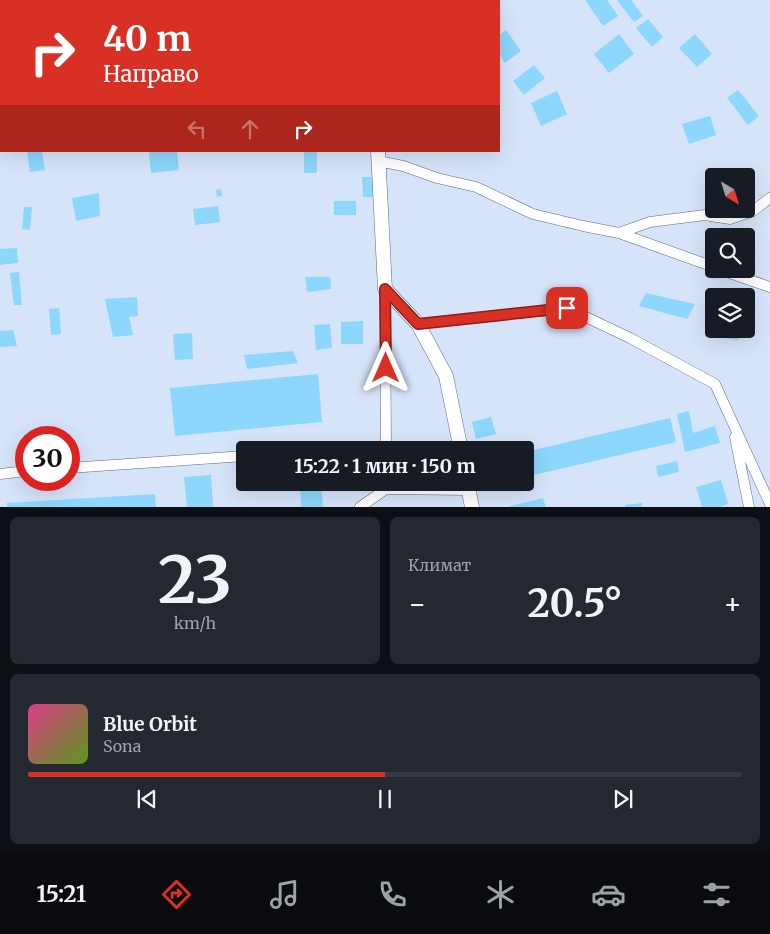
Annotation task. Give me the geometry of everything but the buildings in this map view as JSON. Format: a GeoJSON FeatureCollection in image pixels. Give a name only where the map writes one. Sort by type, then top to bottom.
{"type":"FeatureCollection","features":[{"type":"Feature","properties":{"kind":"street"},"geometry":{"type":"LineString","coordinates":[[386,441],[385,289],[378,156],[437,178],[476,187],[533,214],[618,233],[705,264]]}},
{"type":"Feature","properties":{"kind":"street"},"geometry":{"type":"LineString","coordinates":[[618,233],[650,222],[706,215],[730,219],[753,211],[770,198]]}},
{"type":"Feature","properties":{"kind":"street"},"geometry":{"type":"LineString","coordinates":[[744,278],[770,287]]}},
{"type":"Feature","properties":{"kind":"street"},"geometry":{"type":"LineString","coordinates":[[385,289],[418,324],[446,376],[459,441]]}},
{"type":"Feature","properties":{"kind":"street"},"geometry":{"type":"LineString","coordinates":[[418,324],[567,308],[630,338],[715,384],[770,504]]}},
{"type":"Feature","properties":{"kind":"street"},"geometry":{"type":"LineString","coordinates":[[730,415],[749,506]]}},
{"type":"Feature","properties":{"kind":"street"},"geometry":{"type":"LineString","coordinates":[[80,467],[236,457]]}},
{"type":"Feature","properties":{"kind":"street"},"geometry":{"type":"LineString","coordinates":[[0,474],[15,473]]}},
{"type":"Feature","properties":{"kind":"street"},"geometry":{"type":"LineString","coordinates":[[360,506],[380,491]]}},
{"type":"Feature","properties":{"kind":"street"},"geometry":{"type":"LineString","coordinates":[[469,491],[472,506]]}},
{"type":"Feature","properties":{"kind":"route"},"geometry":{"type":"LineString","coordinates":[[386,368],[385,289],[418,324],[567,308]]}}]}
